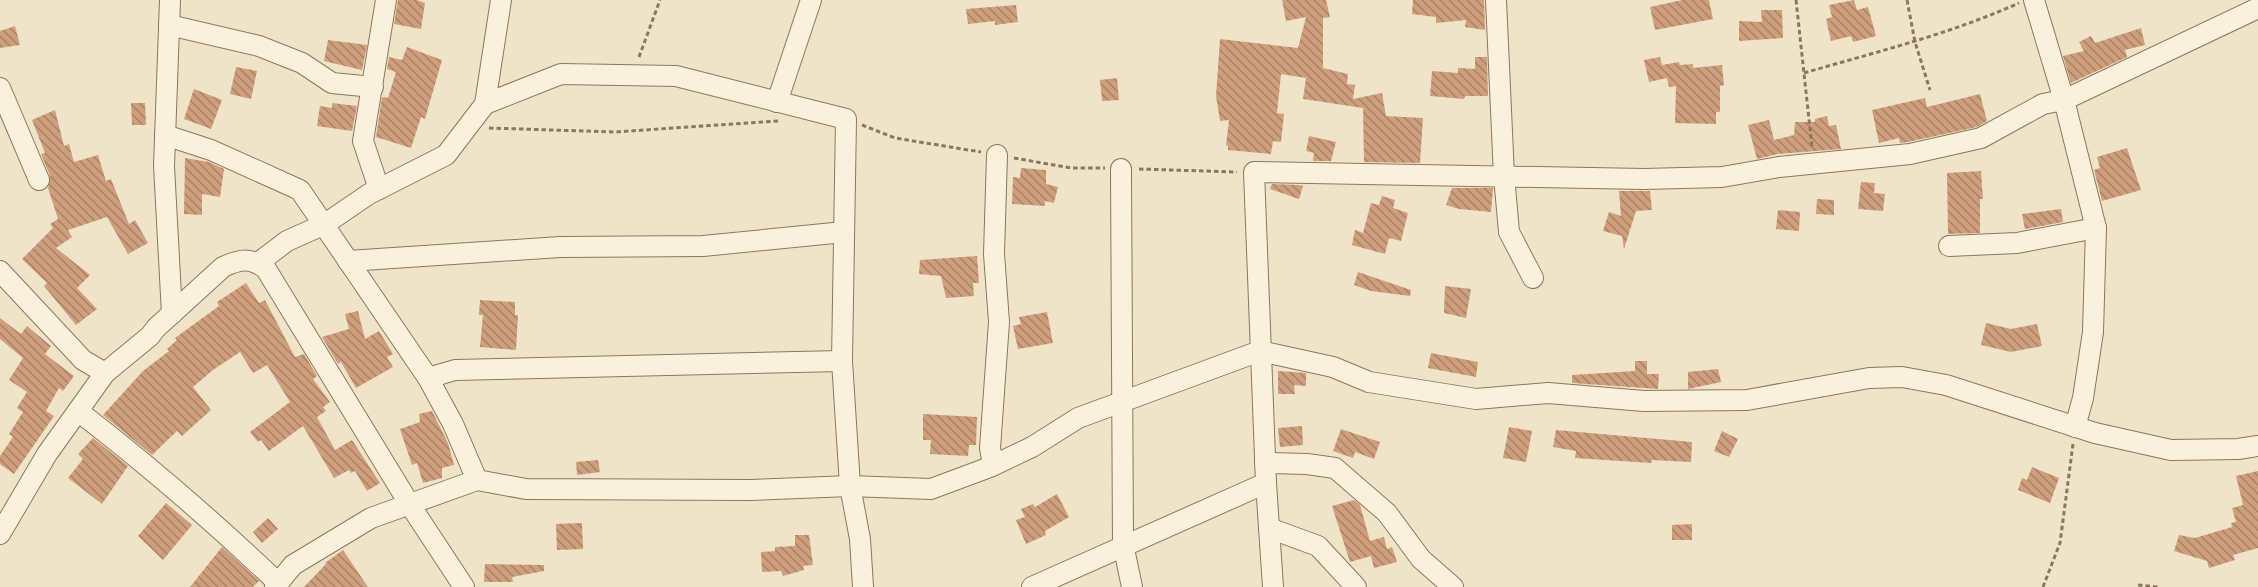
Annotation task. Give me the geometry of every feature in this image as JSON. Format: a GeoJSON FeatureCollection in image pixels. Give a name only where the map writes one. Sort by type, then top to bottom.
{"type":"FeatureCollection","features":[{"type":"Feature","properties":{"kind":"street"},"geometry":{"type":"LineString","coordinates":[[170,0],[165,135],[172,314]]}},
{"type":"Feature","properties":{"kind":"street"},"geometry":{"type":"LineString","coordinates":[[379,189],[363,141],[386,0]]}},
{"type":"Feature","properties":{"kind":"street"},"geometry":{"type":"LineString","coordinates":[[258,262],[287,241],[325,224],[379,189],[446,155],[485,104],[501,0]]}},
{"type":"Feature","properties":{"kind":"street"},"geometry":{"type":"LineString","coordinates":[[778,112],[811,0]]}},
{"type":"Feature","properties":{"kind":"street"},"geometry":{"type":"LineString","coordinates":[[1496,0],[1504,176],[1509,232],[1533,278]]}},
{"type":"Feature","properties":{"kind":"street"},"geometry":{"type":"LineString","coordinates":[[2034,0],[2064,100],[2096,228],[2093,332],[2083,398],[2075,427]]}},
{"type":"Feature","properties":{"kind":"street"},"geometry":{"type":"LineString","coordinates":[[1273,587],[1265,463],[1254,172],[1722,177],[1814,163],[1910,154],[1981,138],[2043,104],[2064,100],[2258,8]]}},
{"type":"Feature","properties":{"kind":"street"},"geometry":{"type":"LineString","coordinates":[[169,26],[260,46],[302,63],[332,83],[373,87]]}},
{"type":"Feature","properties":{"kind":"street"},"geometry":{"type":"LineString","coordinates":[[485,104],[561,74],[676,76],[778,112],[846,119],[842,361],[850,486],[860,539],[863,587]]}},
{"type":"Feature","properties":{"kind":"street"},"geometry":{"type":"LineString","coordinates":[[0,88],[39,180]]}},
{"type":"Feature","properties":{"kind":"street"},"geometry":{"type":"LineString","coordinates":[[165,135],[211,150],[300,190],[428,378],[453,424],[477,480]]}},
{"type":"Feature","properties":{"kind":"street"},"geometry":{"type":"LineString","coordinates":[[993,465],[990,448],[990,405],[999,322],[994,254],[997,155]]}},
{"type":"Feature","properties":{"kind":"street"},"geometry":{"type":"LineString","coordinates":[[1121,169],[1124,544],[1132,587]]}},
{"type":"Feature","properties":{"kind":"street"},"geometry":{"type":"LineString","coordinates":[[1949,246],[2017,243],[2096,228]]}},
{"type":"Feature","properties":{"kind":"street"},"geometry":{"type":"LineString","coordinates":[[348,261],[560,247],[703,246],[844,232]]}},
{"type":"Feature","properties":{"kind":"street"},"geometry":{"type":"LineString","coordinates":[[0,534],[47,454],[105,373],[150,336],[223,267],[236,261],[249,260],[258,262],[266,269],[410,505],[464,587]]}},
{"type":"Feature","properties":{"kind":"street"},"geometry":{"type":"LineString","coordinates":[[0,271],[83,360],[105,373]]}},
{"type":"Feature","properties":{"kind":"street"},"geometry":{"type":"LineString","coordinates":[[78,411],[201,510],[276,585],[293,566],[371,518],[477,480],[526,489],[751,490],[850,486],[931,489],[1032,447],[1078,418],[1260,351],[1333,367],[1369,382],[1476,399],[1548,393],[1644,401],[1747,400],[1869,378],[1902,377],[1946,385],[2075,427],[2172,450],[2238,450],[2258,446]]}},
{"type":"Feature","properties":{"kind":"street"},"geometry":{"type":"LineString","coordinates":[[428,378],[455,370],[842,361]]}},
{"type":"Feature","properties":{"kind":"street"},"geometry":{"type":"LineString","coordinates":[[1265,463],[1307,464],[1335,468],[1387,513],[1421,559],[1453,587]]}},
{"type":"Feature","properties":{"kind":"street"},"geometry":{"type":"LineString","coordinates":[[1032,587],[1124,544],[1266,483]]}},
{"type":"Feature","properties":{"kind":"street"},"geometry":{"type":"LineString","coordinates":[[1269,528],[1318,546],[1356,587]]}},
{"type":"Feature","properties":{"kind":"path"},"geometry":{"type":"LineString","coordinates":[[632,76],[660,0]]}},
{"type":"Feature","properties":{"kind":"path"},"geometry":{"type":"LineString","coordinates":[[1796,0],[1814,163]]}},
{"type":"Feature","properties":{"kind":"path"},"geometry":{"type":"LineString","coordinates":[[1907,0],[1915,42],[1930,90]]}},
{"type":"Feature","properties":{"kind":"path"},"geometry":{"type":"LineString","coordinates":[[1804,73],[1915,42],[1989,17],[2026,0]]}},
{"type":"Feature","properties":{"kind":"path"},"geometry":{"type":"LineString","coordinates":[[483,131],[491,127],[615,132],[778,112]]}},
{"type":"Feature","properties":{"kind":"path"},"geometry":{"type":"LineString","coordinates":[[846,119],[895,138],[1071,168],[1254,172]]}},
{"type":"Feature","properties":{"kind":"path"},"geometry":{"type":"LineString","coordinates":[[2043,587],[2060,543],[2075,427]]}},
{"type":"Feature","properties":{"kind":"path"},"geometry":{"type":"LineString","coordinates":[[2138,585],[2158,587]]}},
{"type":"Feature","properties":{"kind":"building"},"geometry":{"type":"Polygon","coordinates":[[[398,0],[417,0],[425,3],[421,29],[394,24],[398,0]]]}},
{"type":"Feature","properties":{"kind":"building"},"geometry":{"type":"Polygon","coordinates":[[[1282,0],[1326,0],[1330,17],[1323,18],[1323,68],[1348,74],[1347,84],[1355,85],[1353,99],[1382,93],[1386,116],[1423,118],[1420,163],[1364,162],[1363,108],[1303,99],[1306,78],[1281,74],[1277,113],[1284,114],[1281,142],[1273,141],[1271,154],[1228,150],[1226,145],[1229,120],[1220,121],[1216,96],[1220,39],[1298,48],[1306,17],[1286,21],[1282,0]]]}},
{"type":"Feature","properties":{"kind":"building"},"geometry":{"type":"Polygon","coordinates":[[[1413,0],[1484,0],[1485,30],[1465,27],[1466,20],[1436,23],[1436,17],[1412,14],[1413,0]]]}},
{"type":"Feature","properties":{"kind":"building"},"geometry":{"type":"Polygon","coordinates":[[[1682,0],[1709,0],[1713,19],[1655,30],[1650,7],[1682,0]]]}},
{"type":"Feature","properties":{"kind":"building"},"geometry":{"type":"Polygon","coordinates":[[[1854,0],[1857,10],[1868,7],[1876,36],[1853,42],[1851,36],[1831,41],[1826,19],[1832,17],[1829,5],[1854,0]]]}},
{"type":"Feature","properties":{"kind":"building"},"geometry":{"type":"Polygon","coordinates":[[[1016,5],[1018,22],[995,25],[995,21],[968,24],[966,9],[1016,5]]]}},
{"type":"Feature","properties":{"kind":"building"},"geometry":{"type":"Polygon","coordinates":[[[1761,10],[1782,10],[1783,38],[1739,41],[1739,21],[1762,22],[1761,10]]]}},
{"type":"Feature","properties":{"kind":"building"},"geometry":{"type":"Polygon","coordinates":[[[15,26],[20,45],[0,48],[0,31],[15,26]]]}},
{"type":"Feature","properties":{"kind":"building"},"geometry":{"type":"Polygon","coordinates":[[[2141,28],[2145,45],[2125,50],[2127,57],[2071,83],[2063,56],[2084,51],[2079,42],[2091,36],[2095,43],[2141,28]]]}},
{"type":"Feature","properties":{"kind":"building"},"geometry":{"type":"Polygon","coordinates":[[[328,40],[367,45],[362,70],[324,61],[328,40]]]}},
{"type":"Feature","properties":{"kind":"building"},"geometry":{"type":"Polygon","coordinates":[[[407,47],[442,60],[425,119],[421,117],[411,148],[376,137],[382,97],[388,98],[396,72],[387,69],[389,57],[402,60],[407,47]]]}},
{"type":"Feature","properties":{"kind":"building"},"geometry":{"type":"Polygon","coordinates":[[[1475,57],[1487,57],[1488,96],[1465,96],[1464,99],[1430,96],[1432,71],[1458,73],[1458,68],[1475,69],[1475,57]]]}},
{"type":"Feature","properties":{"kind":"building"},"geometry":{"type":"Polygon","coordinates":[[[1660,57],[1662,65],[1679,62],[1680,65],[1693,64],[1693,68],[1722,65],[1724,85],[1720,86],[1720,112],[1716,112],[1716,124],[1675,123],[1676,86],[1669,87],[1667,78],[1649,82],[1644,60],[1660,57]]]}},
{"type":"Feature","properties":{"kind":"building"},"geometry":{"type":"Polygon","coordinates":[[[236,67],[257,71],[251,99],[230,94],[236,67]]]}},
{"type":"Feature","properties":{"kind":"building"},"geometry":{"type":"Polygon","coordinates":[[[1117,78],[1119,100],[1102,101],[1100,80],[1117,78]]]}},
{"type":"Feature","properties":{"kind":"building"},"geometry":{"type":"Polygon","coordinates":[[[194,89],[222,100],[211,129],[184,119],[194,89]]]}},
{"type":"Feature","properties":{"kind":"building"},"geometry":{"type":"Polygon","coordinates":[[[1980,94],[1987,121],[1977,127],[1908,142],[1900,143],[1899,138],[1879,143],[1872,110],[1925,98],[1927,107],[1980,94]]]}},
{"type":"Feature","properties":{"kind":"building"},"geometry":{"type":"Polygon","coordinates":[[[131,103],[145,103],[146,125],[132,125],[131,103]]]}},
{"type":"Feature","properties":{"kind":"building"},"geometry":{"type":"Polygon","coordinates":[[[332,103],[357,106],[352,131],[317,126],[320,106],[332,108],[332,103]]]}},
{"type":"Feature","properties":{"kind":"building"},"geometry":{"type":"Polygon","coordinates":[[[55,110],[64,146],[69,144],[74,162],[98,155],[106,181],[111,179],[129,224],[135,220],[148,243],[128,254],[107,217],[68,230],[72,237],[56,248],[90,275],[77,288],[97,309],[76,325],[44,286],[47,283],[22,259],[53,228],[50,224],[58,219],[48,188],[50,176],[41,154],[45,153],[32,120],[55,110]]]}},
{"type":"Feature","properties":{"kind":"building"},"geometry":{"type":"Polygon","coordinates":[[[1827,116],[1829,126],[1836,125],[1841,149],[1778,154],[1757,159],[1748,125],[1769,120],[1774,140],[1794,135],[1795,122],[1815,122],[1815,119],[1827,116]]]}},
{"type":"Feature","properties":{"kind":"building"},"geometry":{"type":"Polygon","coordinates":[[[1309,136],[1336,142],[1331,161],[1313,161],[1314,153],[1306,151],[1309,136]]]}},
{"type":"Feature","properties":{"kind":"building"},"geometry":{"type":"Polygon","coordinates":[[[2127,148],[2141,190],[2102,201],[2094,170],[2100,168],[2097,157],[2127,148]]]}},
{"type":"Feature","properties":{"kind":"building"},"geometry":{"type":"Polygon","coordinates":[[[185,158],[209,162],[224,169],[220,197],[202,194],[202,215],[184,214],[185,158]]]}},
{"type":"Feature","properties":{"kind":"building"},"geometry":{"type":"Polygon","coordinates":[[[1021,168],[1046,170],[1046,184],[1058,187],[1054,203],[1045,201],[1045,206],[1012,204],[1013,177],[1020,178],[1021,168]]]}},
{"type":"Feature","properties":{"kind":"building"},"geometry":{"type":"Polygon","coordinates":[[[1981,171],[1983,199],[1980,199],[1980,233],[1948,234],[1947,173],[1981,171]]]}},
{"type":"Feature","properties":{"kind":"building"},"geometry":{"type":"Polygon","coordinates":[[[1861,182],[1875,183],[1874,193],[1885,194],[1883,211],[1858,209],[1861,182]]]}},
{"type":"Feature","properties":{"kind":"building"},"geometry":{"type":"Polygon","coordinates":[[[1272,184],[1303,186],[1299,199],[1270,189],[1272,184]]]}},
{"type":"Feature","properties":{"kind":"building"},"geometry":{"type":"Polygon","coordinates":[[[1452,188],[1493,188],[1491,212],[1459,209],[1446,205],[1452,188]]]}},
{"type":"Feature","properties":{"kind":"building"},"geometry":{"type":"Polygon","coordinates":[[[1619,191],[1650,191],[1652,210],[1636,211],[1624,249],[1622,236],[1603,231],[1609,212],[1621,216],[1619,191]]]}},
{"type":"Feature","properties":{"kind":"building"},"geometry":{"type":"Polygon","coordinates":[[[1382,196],[1395,200],[1393,208],[1408,213],[1401,241],[1389,238],[1385,254],[1352,245],[1355,230],[1363,233],[1371,203],[1379,205],[1382,196]]]}},
{"type":"Feature","properties":{"kind":"building"},"geometry":{"type":"Polygon","coordinates":[[[1817,199],[1834,200],[1834,215],[1816,214],[1817,199]]]}},
{"type":"Feature","properties":{"kind":"building"},"geometry":{"type":"Polygon","coordinates":[[[2061,209],[2063,222],[2025,229],[2022,214],[2061,209]]]}},
{"type":"Feature","properties":{"kind":"building"},"geometry":{"type":"Polygon","coordinates":[[[1778,210],[1800,212],[1799,231],[1776,229],[1778,210]]]}},
{"type":"Feature","properties":{"kind":"building"},"geometry":{"type":"Polygon","coordinates":[[[977,256],[979,283],[973,283],[974,296],[946,298],[941,276],[919,274],[920,260],[977,256]]]}},
{"type":"Feature","properties":{"kind":"building"},"geometry":{"type":"Polygon","coordinates":[[[1358,272],[1411,290],[1410,296],[1371,291],[1354,285],[1358,272]]]}},
{"type":"Feature","properties":{"kind":"building"},"geometry":{"type":"Polygon","coordinates":[[[246,283],[259,303],[265,300],[295,357],[304,354],[317,376],[313,379],[330,402],[323,407],[326,411],[317,417],[335,450],[352,440],[380,483],[367,491],[355,471],[351,473],[349,470],[334,478],[303,426],[269,451],[261,440],[258,442],[250,432],[290,402],[267,365],[253,373],[240,352],[193,387],[211,410],[182,436],[177,431],[152,455],[103,415],[143,371],[169,351],[167,349],[177,340],[175,338],[219,306],[217,302],[246,283]]]}},
{"type":"Feature","properties":{"kind":"building"},"geometry":{"type":"Polygon","coordinates":[[[1445,286],[1471,289],[1466,318],[1444,313],[1445,286]]]}},
{"type":"Feature","properties":{"kind":"building"},"geometry":{"type":"Polygon","coordinates":[[[480,300],[515,302],[515,315],[518,315],[516,350],[480,347],[483,315],[479,315],[480,300]]]}},
{"type":"Feature","properties":{"kind":"building"},"geometry":{"type":"Polygon","coordinates":[[[358,311],[365,339],[379,331],[393,354],[387,357],[393,367],[356,388],[341,362],[338,364],[322,337],[349,329],[345,314],[358,311]]]}},
{"type":"Feature","properties":{"kind":"building"},"geometry":{"type":"Polygon","coordinates":[[[1047,312],[1053,343],[1018,349],[1013,326],[1021,324],[1019,317],[1047,312]]]}},
{"type":"Feature","properties":{"kind":"building"},"geometry":{"type":"Polygon","coordinates":[[[0,318],[21,334],[27,326],[51,346],[45,354],[74,376],[63,391],[59,388],[46,411],[54,416],[14,474],[0,464],[0,456],[13,437],[9,434],[23,412],[17,408],[27,392],[9,380],[23,358],[0,339],[0,318]]]}},
{"type":"Feature","properties":{"kind":"building"},"geometry":{"type":"Polygon","coordinates":[[[1986,323],[2011,329],[2037,324],[2042,346],[2011,352],[1981,345],[1986,323]]]}},
{"type":"Feature","properties":{"kind":"building"},"geometry":{"type":"Polygon","coordinates":[[[1431,353],[1478,362],[1476,377],[1428,368],[1431,353]]]}},
{"type":"Feature","properties":{"kind":"building"},"geometry":{"type":"Polygon","coordinates":[[[1635,361],[1647,361],[1647,374],[1659,374],[1658,389],[1572,383],[1572,375],[1635,371],[1635,361]]]}},
{"type":"Feature","properties":{"kind":"building"},"geometry":{"type":"Polygon","coordinates":[[[1718,369],[1721,382],[1688,389],[1688,372],[1718,369]]]}},
{"type":"Feature","properties":{"kind":"building"},"geometry":{"type":"Polygon","coordinates":[[[1278,371],[1306,373],[1306,386],[1294,385],[1295,394],[1278,394],[1278,371]]]}},
{"type":"Feature","properties":{"kind":"building"},"geometry":{"type":"Polygon","coordinates":[[[432,411],[448,443],[454,465],[442,468],[442,478],[423,483],[417,463],[412,465],[400,429],[420,422],[419,414],[432,411]]]}},
{"type":"Feature","properties":{"kind":"building"},"geometry":{"type":"Polygon","coordinates":[[[923,414],[977,417],[976,445],[969,445],[968,456],[930,454],[931,440],[923,440],[923,414]]]}},
{"type":"Feature","properties":{"kind":"building"},"geometry":{"type":"Polygon","coordinates":[[[1302,426],[1303,445],[1280,447],[1278,428],[1302,426]]]}},
{"type":"Feature","properties":{"kind":"building"},"geometry":{"type":"Polygon","coordinates":[[[1509,427],[1532,431],[1526,462],[1503,458],[1509,427]]]}},
{"type":"Feature","properties":{"kind":"building"},"geometry":{"type":"Polygon","coordinates":[[[1341,429],[1380,442],[1374,459],[1355,452],[1353,458],[1333,451],[1341,429]]]}},
{"type":"Feature","properties":{"kind":"building"},"geometry":{"type":"Polygon","coordinates":[[[1556,430],[1692,442],[1691,462],[1652,460],[1651,463],[1575,458],[1576,451],[1553,447],[1556,430]]]}},
{"type":"Feature","properties":{"kind":"building"},"geometry":{"type":"Polygon","coordinates":[[[1722,431],[1738,439],[1729,457],[1714,451],[1722,431]]]}},
{"type":"Feature","properties":{"kind":"building"},"geometry":{"type":"Polygon","coordinates":[[[93,438],[128,466],[102,504],[68,478],[83,459],[78,454],[93,438]]]}},
{"type":"Feature","properties":{"kind":"building"},"geometry":{"type":"Polygon","coordinates":[[[598,460],[600,472],[577,475],[576,462],[598,460]]]}},
{"type":"Feature","properties":{"kind":"building"},"geometry":{"type":"Polygon","coordinates":[[[2032,467],[2059,478],[2050,503],[2018,490],[2022,478],[2027,480],[2032,467]]]}},
{"type":"Feature","properties":{"kind":"building"},"geometry":{"type":"Polygon","coordinates":[[[2258,471],[2258,548],[2233,555],[2235,560],[2209,568],[2207,561],[2174,551],[2179,535],[2195,538],[2232,527],[2231,523],[2236,522],[2232,508],[2243,505],[2236,476],[2258,471]]]}},
{"type":"Feature","properties":{"kind":"building"},"geometry":{"type":"Polygon","coordinates":[[[1057,494],[1069,517],[1045,531],[1046,535],[1026,544],[1016,520],[1025,517],[1021,509],[1033,504],[1035,507],[1057,494]]]}},
{"type":"Feature","properties":{"kind":"building"},"geometry":{"type":"Polygon","coordinates":[[[1354,500],[1360,505],[1370,541],[1384,537],[1387,549],[1392,547],[1397,562],[1374,568],[1371,556],[1350,562],[1332,506],[1354,500]]]}},
{"type":"Feature","properties":{"kind":"building"},"geometry":{"type":"Polygon","coordinates":[[[166,503],[192,525],[163,560],[138,536],[166,503]]]}},
{"type":"Feature","properties":{"kind":"building"},"geometry":{"type":"Polygon","coordinates":[[[268,518],[278,529],[262,543],[253,532],[268,518]]]}},
{"type":"Feature","properties":{"kind":"building"},"geometry":{"type":"Polygon","coordinates":[[[582,523],[583,549],[557,550],[556,524],[582,523]]]}},
{"type":"Feature","properties":{"kind":"building"},"geometry":{"type":"Polygon","coordinates":[[[1692,524],[1692,540],[1672,540],[1672,525],[1692,524]]]}},
{"type":"Feature","properties":{"kind":"building"},"geometry":{"type":"Polygon","coordinates":[[[795,535],[809,535],[813,565],[803,566],[804,570],[783,576],[781,571],[762,572],[761,552],[775,551],[775,547],[795,546],[795,535]]]}},
{"type":"Feature","properties":{"kind":"building"},"geometry":{"type":"Polygon","coordinates":[[[222,547],[259,581],[253,587],[190,587],[222,547]]]}},
{"type":"Feature","properties":{"kind":"building"},"geometry":{"type":"Polygon","coordinates":[[[343,550],[368,587],[304,587],[325,563],[343,550]]]}},
{"type":"Feature","properties":{"kind":"building"},"geometry":{"type":"Polygon","coordinates":[[[485,564],[544,565],[544,571],[512,577],[513,582],[484,582],[485,564]]]}}]}
